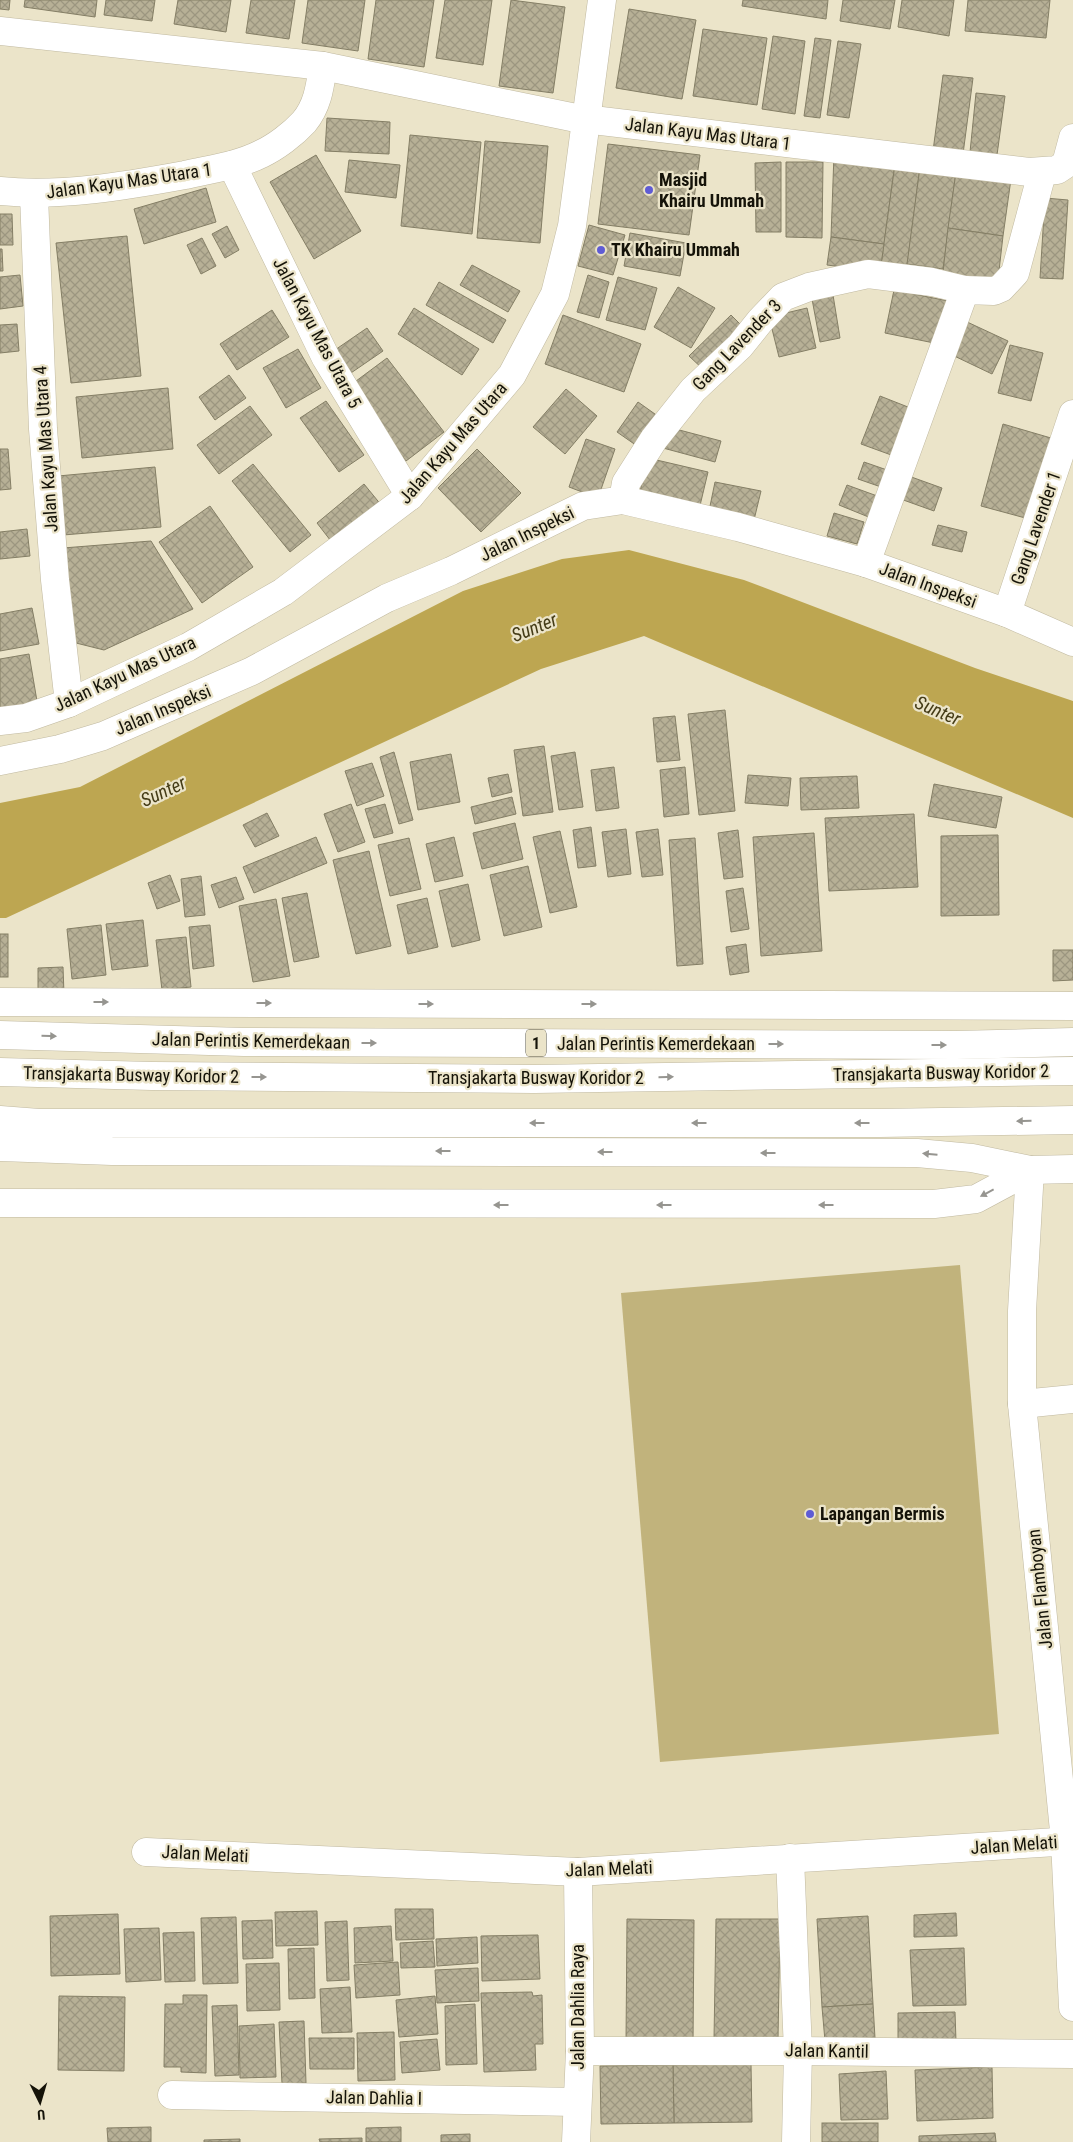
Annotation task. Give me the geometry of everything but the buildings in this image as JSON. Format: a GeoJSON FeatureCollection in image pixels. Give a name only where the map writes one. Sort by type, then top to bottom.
{"type":"FeatureCollection","features":[{"type":"Feature","properties":{"kind":"main road","name":"Jalan Kayu Mas Utara"},"geometry":{"type":"LineString","coordinates":[[0,721],[26,718],[68,703],[188,647],[283,592],[410,496],[512,375],[555,294],[572,226],[602,0]]}},
{"type":"Feature","properties":{"kind":"main road","name":"Jalan Kayu Mas Utara 1"},"geometry":{"type":"LineString","coordinates":[[0,31],[324,66],[586,119],[1042,173],[1056,170],[1066,164],[1073,138]]}},
{"type":"Feature","properties":{"kind":"main road","name":"Jalan Kayu Mas Utara 1"},"geometry":{"type":"LineString","coordinates":[[0,192],[34,195],[144,182],[232,165],[262,154],[304,122],[318,100],[324,66]]}},
{"type":"Feature","properties":{"kind":"main road","name":"Jalan Kayu Mas Utara 5"},"geometry":{"type":"LineString","coordinates":[[232,165],[326,358],[410,496]]}},
{"type":"Feature","properties":{"kind":"main road","name":"Gang Lavender 3"},"geometry":{"type":"LineString","coordinates":[[623,500],[626,483],[654,440],[693,390],[740,346],[760,321],[784,297],[809,287],[868,274],[932,282],[965,290],[994,291],[1001,288],[1015,273],[1042,173]]}},
{"type":"Feature","properties":{"kind":"main road","name":"Jalan Kayu Mas Utara 4"},"geometry":{"type":"LineString","coordinates":[[34,195],[43,429],[55,580],[68,703]]}},
{"type":"Feature","properties":{"kind":"main road"},"geometry":{"type":"LineString","coordinates":[[866,562],[965,290]]}},
{"type":"Feature","properties":{"kind":"main road","name":"Gang Lavender 1"},"geometry":{"type":"LineString","coordinates":[[1007,614],[1073,414]]}},
{"type":"Feature","properties":{"kind":"main road","name":"Jalan Inspeksi"},"geometry":{"type":"LineString","coordinates":[[0,761],[60,749],[103,736],[252,671],[386,598],[451,571],[583,506],[623,500],[738,527],[866,562],[1007,614],[1073,642]]}},
{"type":"Feature","properties":{"kind":"main road","name":"Jalan Perintis Kemerdekaan"},"geometry":{"type":"LineString","coordinates":[[0,1002],[1073,1006]]}},
{"type":"Feature","properties":{"kind":"main road","name":"Jalan Perintis Kemerdekaan"},"geometry":{"type":"LineString","coordinates":[[0,1035],[254,1042],[956,1045],[1073,1042]]}},
{"type":"Feature","properties":{"kind":"main road","name":"Transjakarta Busway Koridor 2"},"geometry":{"type":"LineString","coordinates":[[0,1072],[66,1075],[534,1078],[1073,1071]]}},
{"type":"Feature","properties":{"kind":"main road"},"geometry":{"type":"LineString","coordinates":[[0,1120],[40,1123],[179,1124],[880,1123],[1073,1120]]}},
{"type":"Feature","properties":{"kind":"main road"},"geometry":{"type":"LineString","coordinates":[[0,1147],[112,1151],[917,1153],[972,1158],[1030,1170],[1073,1169]]}},
{"type":"Feature","properties":{"kind":"main road"},"geometry":{"type":"LineString","coordinates":[[0,1203],[934,1204],[976,1199],[1030,1170]]}},
{"type":"Feature","properties":{"kind":"main road","name":"Jalan Flamboyan"},"geometry":{"type":"LineString","coordinates":[[1030,1170],[1022,1311],[1022,1404],[1069,1841],[1073,2007]]}},
{"type":"Feature","properties":{"kind":"main road"},"geometry":{"type":"LineString","coordinates":[[1022,1404],[1073,1399]]}},
{"type":"Feature","properties":{"kind":"main road","name":"Jalan Melati"},"geometry":{"type":"LineString","coordinates":[[146,1852],[578,1872],[1069,1841]]}},
{"type":"Feature","properties":{"kind":"main road"},"geometry":{"type":"LineString","coordinates":[[790,1858],[798,2051],[796,2142]]}},
{"type":"Feature","properties":{"kind":"main road","name":"Jalan Dahlia Raya"},"geometry":{"type":"LineString","coordinates":[[576,2142],[576,2102],[580,2051],[578,1872]]}},
{"type":"Feature","properties":{"kind":"main road","name":"Jalan Kantil"},"geometry":{"type":"LineString","coordinates":[[580,2051],[1073,2054]]}},
{"type":"Feature","properties":{"kind":"main road","name":"Jalan Dahlia I"},"geometry":{"type":"LineString","coordinates":[[172,2095],[576,2102]]}},
{"type":"Feature","properties":{"kind":"shaded area","name":"Lapangan Bermis"},"geometry":{"type":"Polygon","coordinates":[[[960,1265],[999,1734],[660,1762],[621,1293],[960,1265]]]}},
{"type":"Feature","properties":{"kind":"water","name":"Sunter"},"geometry":{"type":"Polygon","coordinates":[[[629,550],[744,580],[975,668],[1073,701],[1073,818],[644,636],[541,669],[6,918],[0,918],[0,803],[80,787],[463,591],[562,559],[629,550]]]}},
{"type":"Feature","properties":{"kind":"place","name":"Masjid Khairu Ummah"},"geometry":{"type":"Point","coordinates":[649,190]}},
{"type":"Feature","properties":{"kind":"place","name":"TK Khairu Ummah"},"geometry":{"type":"Point","coordinates":[601,250]}},
{"type":"Feature","properties":{"kind":"place","name":"Lapangan Bermis"},"geometry":{"type":"Point","coordinates":[810,1514]}}]}
